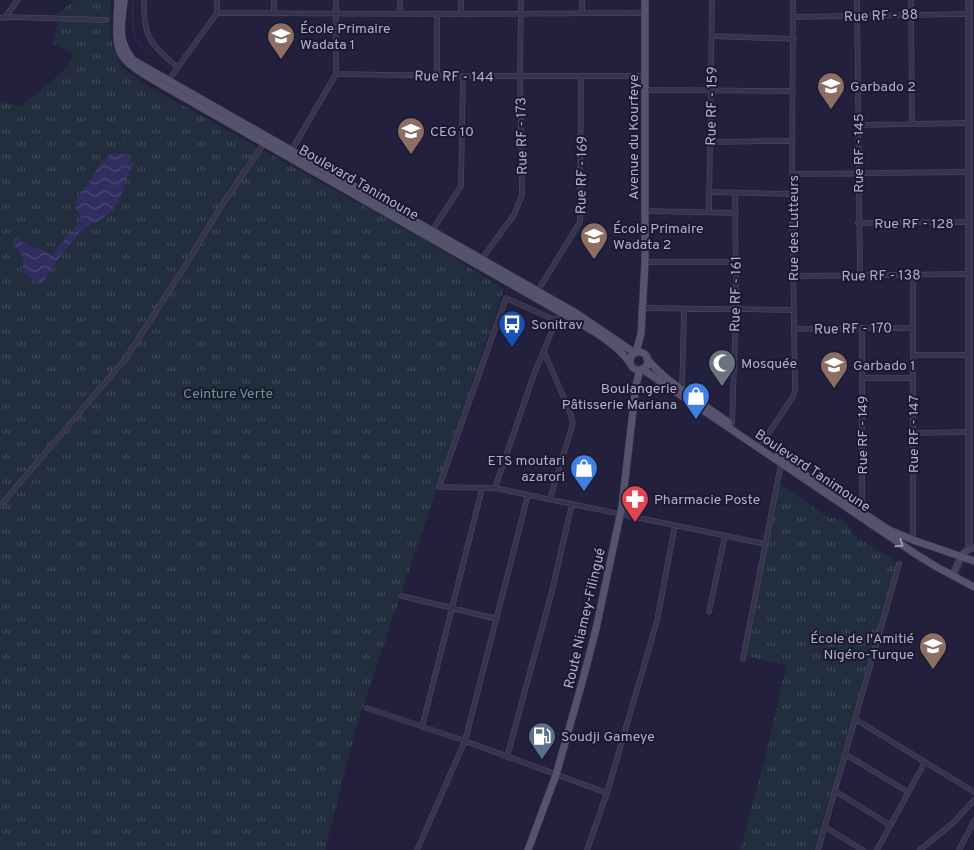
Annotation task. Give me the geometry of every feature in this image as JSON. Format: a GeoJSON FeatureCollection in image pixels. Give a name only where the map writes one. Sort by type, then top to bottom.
{"type":"FeatureCollection","features":[{"type":"Feature","properties":{"kind":"main road","name":"Boulevard Tanimoune"},"geometry":{"type":"LineString","coordinates":[[118,0],[117,45],[119,53],[127,63],[162,86],[266,140]]}},
{"type":"Feature","properties":{"kind":"main road","name":"Boulevard Tanimoune"},"geometry":{"type":"LineString","coordinates":[[124,0],[121,37],[125,50],[133,60],[289,155],[444,242],[601,337],[625,357],[631,365]]}},
{"type":"Feature","properties":{"kind":"main road","name":"Avenue du Kourfeye"},"geometry":{"type":"LineString","coordinates":[[636,353],[640,334],[645,262],[645,0]]}},
{"type":"Feature","properties":{"kind":"main road","name":"Boulevard Tanimoune"},"geometry":{"type":"LineString","coordinates":[[289,155],[432,231],[444,242],[481,260],[585,318],[636,353]]}},
{"type":"Feature","properties":{"kind":"main road","name":"Avenue du Kourfeye"},"geometry":{"type":"LineString","coordinates":[[640,334],[646,357]]}},
{"type":"Feature","properties":{"kind":"main road"},"geometry":{"type":"LineString","coordinates":[[636,353],[646,357],[647,364],[641,369],[635,369],[631,365],[630,358],[636,353]]}},
{"type":"Feature","properties":{"kind":"main road","name":"Boulevard Tanimoune"},"geometry":{"type":"LineString","coordinates":[[646,357],[682,389],[732,425],[889,530],[974,560]]}},
{"type":"Feature","properties":{"kind":"main road","name":"Route Niamey-Filingué"},"geometry":{"type":"LineString","coordinates":[[631,365],[636,385]]}},
{"type":"Feature","properties":{"kind":"main road","name":"Boulevard Tanimoune"},"geometry":{"type":"LineString","coordinates":[[641,369],[914,553],[974,587]]}},
{"type":"Feature","properties":{"kind":"main road","name":"Route Niamey-Filingué"},"geometry":{"type":"LineString","coordinates":[[528,850],[556,775],[584,679],[620,514],[632,434],[636,385],[641,369]]}},
{"type":"Feature","properties":{"kind":"main road"},"geometry":{"type":"LineString","coordinates":[[636,385],[642,380],[647,379],[664,383]]}},
{"type":"Feature","properties":{"kind":"main road"},"geometry":{"type":"LineString","coordinates":[[953,576],[962,556],[972,548]]}},
{"type":"Feature","properties":{"kind":"street"},"geometry":{"type":"LineString","coordinates":[[2,18],[18,0]]}},
{"type":"Feature","properties":{"kind":"street"},"geometry":{"type":"LineString","coordinates":[[144,0],[143,19],[148,36],[156,47],[178,68]]}},
{"type":"Feature","properties":{"kind":"street"},"geometry":{"type":"LineString","coordinates":[[168,81],[217,13],[217,0]]}},
{"type":"Feature","properties":{"kind":"street"},"geometry":{"type":"LineString","coordinates":[[274,0],[274,13]]}},
{"type":"Feature","properties":{"kind":"street"},"geometry":{"type":"LineString","coordinates":[[289,155],[336,74],[336,0]]}},
{"type":"Feature","properties":{"kind":"street"},"geometry":{"type":"LineString","coordinates":[[400,0],[400,14]]}},
{"type":"Feature","properties":{"kind":"street"},"geometry":{"type":"LineString","coordinates":[[461,0],[461,14]]}},
{"type":"Feature","properties":{"kind":"street","name":"Rue RF - 173"},"geometry":{"type":"LineString","coordinates":[[481,260],[514,215],[522,195],[521,0]]}},
{"type":"Feature","properties":{"kind":"street"},"geometry":{"type":"LineString","coordinates":[[582,0],[582,13]]}},
{"type":"Feature","properties":{"kind":"street","name":"Rue RF - 159"},"geometry":{"type":"LineString","coordinates":[[709,212],[712,0]]}},
{"type":"Feature","properties":{"kind":"street","name":"Rue des Lutteurs"},"geometry":{"type":"LineString","coordinates":[[762,445],[794,395],[793,0]]}},
{"type":"Feature","properties":{"kind":"street","name":"Rue RF - 145"},"geometry":{"type":"LineString","coordinates":[[857,0],[860,276]]}},
{"type":"Feature","properties":{"kind":"street"},"geometry":{"type":"LineString","coordinates":[[911,0],[912,124]]}},
{"type":"Feature","properties":{"kind":"street"},"geometry":{"type":"LineString","coordinates":[[969,0],[972,14],[969,123],[969,172],[972,197],[969,222],[972,339],[969,355],[972,393],[969,432],[972,448],[972,548]]}},
{"type":"Feature","properties":{"kind":"street"},"geometry":{"type":"LineString","coordinates":[[217,13],[645,13]]}},
{"type":"Feature","properties":{"kind":"street"},"geometry":{"type":"LineString","coordinates":[[437,13],[437,76]]}},
{"type":"Feature","properties":{"kind":"street","name":"Rue RF - 88"},"geometry":{"type":"LineString","coordinates":[[794,17],[972,14]]}},
{"type":"Feature","properties":{"kind":"street"},"geometry":{"type":"LineString","coordinates":[[2,18],[106,20]]}},
{"type":"Feature","properties":{"kind":"street"},"geometry":{"type":"LineString","coordinates":[[712,36],[794,39]]}},
{"type":"Feature","properties":{"kind":"street","name":"Rue RF - 144"},"geometry":{"type":"LineString","coordinates":[[336,74],[645,76]]}},
{"type":"Feature","properties":{"kind":"street"},"geometry":{"type":"LineString","coordinates":[[432,231],[461,186],[463,76]]}},
{"type":"Feature","properties":{"kind":"street","name":"Rue RF - 169"},"geometry":{"type":"LineString","coordinates":[[537,292],[580,222],[581,77]]}},
{"type":"Feature","properties":{"kind":"street"},"geometry":{"type":"LineString","coordinates":[[646,90],[793,91]]}},
{"type":"Feature","properties":{"kind":"street"},"geometry":{"type":"LineString","coordinates":[[858,125],[969,123]]}},
{"type":"Feature","properties":{"kind":"street"},"geometry":{"type":"LineString","coordinates":[[0,506],[126,358],[218,211],[266,140]]}},
{"type":"Feature","properties":{"kind":"street"},"geometry":{"type":"LineString","coordinates":[[710,142],[793,141]]}},
{"type":"Feature","properties":{"kind":"street"},"geometry":{"type":"LineString","coordinates":[[793,174],[969,172]]}},
{"type":"Feature","properties":{"kind":"street"},"geometry":{"type":"LineString","coordinates":[[709,192],[792,194]]}},
{"type":"Feature","properties":{"kind":"street","name":"Rue RF - 161"},"geometry":{"type":"LineString","coordinates":[[732,425],[736,310],[735,192]]}},
{"type":"Feature","properties":{"kind":"street"},"geometry":{"type":"LineString","coordinates":[[646,211],[736,213]]}},
{"type":"Feature","properties":{"kind":"street","name":"Rue RF - 128"},"geometry":{"type":"LineString","coordinates":[[858,223],[969,222]]}},
{"type":"Feature","properties":{"kind":"street"},"geometry":{"type":"LineString","coordinates":[[645,262],[736,262]]}},
{"type":"Feature","properties":{"kind":"street","name":"Rue RF - 138"},"geometry":{"type":"LineString","coordinates":[[793,276],[913,275],[971,278]]}},
{"type":"Feature","properties":{"kind":"street","name":"Rue RF - 147"},"geometry":{"type":"LineString","coordinates":[[913,275],[913,540]]}},
{"type":"Feature","properties":{"kind":"street"},"geometry":{"type":"LineString","coordinates":[[557,321],[506,298],[439,487],[495,488],[765,544]]}},
{"type":"Feature","properties":{"kind":"street"},"geometry":{"type":"LineString","coordinates":[[642,308],[793,310]]}},
{"type":"Feature","properties":{"kind":"street"},"geometry":{"type":"LineString","coordinates":[[682,389],[684,310]]}},
{"type":"Feature","properties":{"kind":"street"},"geometry":{"type":"LineString","coordinates":[[495,488],[534,374],[560,312]]}},
{"type":"Feature","properties":{"kind":"street","name":"Rue RF - 149"},"geometry":{"type":"LineString","coordinates":[[862,328],[862,512]]}},
{"type":"Feature","properties":{"kind":"street","name":"Rue RF - 170"},"geometry":{"type":"LineString","coordinates":[[794,329],[913,328]]}},
{"type":"Feature","properties":{"kind":"street"},"geometry":{"type":"LineString","coordinates":[[544,352],[569,409],[572,422],[550,500]]}},
{"type":"Feature","properties":{"kind":"street"},"geometry":{"type":"LineString","coordinates":[[913,355],[969,355]]}},
{"type":"Feature","properties":{"kind":"street"},"geometry":{"type":"LineString","coordinates":[[862,378],[913,378]]}},
{"type":"Feature","properties":{"kind":"street"},"geometry":{"type":"LineString","coordinates":[[912,433],[969,432]]}},
{"type":"Feature","properties":{"kind":"street"},"geometry":{"type":"LineString","coordinates":[[743,659],[781,464]]}},
{"type":"Feature","properties":{"kind":"street"},"geometry":{"type":"LineString","coordinates":[[422,727],[482,488]]}},
{"type":"Feature","properties":{"kind":"street"},"geometry":{"type":"LineString","coordinates":[[417,850],[465,741],[528,495]]}},
{"type":"Feature","properties":{"kind":"street"},"geometry":{"type":"LineString","coordinates":[[507,757],[552,595],[572,504]]}},
{"type":"Feature","properties":{"kind":"street"},"geometry":{"type":"LineString","coordinates":[[587,850],[607,793],[657,621],[674,525]]}},
{"type":"Feature","properties":{"kind":"street"},"geometry":{"type":"LineString","coordinates":[[709,612],[725,536]]}},
{"type":"Feature","properties":{"kind":"street"},"geometry":{"type":"LineString","coordinates":[[818,850],[899,564]]}},
{"type":"Feature","properties":{"kind":"street"},"geometry":{"type":"LineString","coordinates":[[402,596],[497,619]]}},
{"type":"Feature","properties":{"kind":"street"},"geometry":{"type":"LineString","coordinates":[[367,708],[465,741],[607,793]]}},
{"type":"Feature","properties":{"kind":"street"},"geometry":{"type":"LineString","coordinates":[[855,719],[974,792]]}},
{"type":"Feature","properties":{"kind":"street"},"geometry":{"type":"LineString","coordinates":[[845,754],[908,792]]}},
{"type":"Feature","properties":{"kind":"street"},"geometry":{"type":"LineString","coordinates":[[877,850],[925,762]]}},
{"type":"Feature","properties":{"kind":"street"},"geometry":{"type":"LineString","coordinates":[[835,791],[890,825]]}},
{"type":"Feature","properties":{"kind":"street"},"geometry":{"type":"LineString","coordinates":[[920,850],[953,823],[974,800]]}},
{"type":"Feature","properties":{"kind":"street"},"geometry":{"type":"LineString","coordinates":[[959,850],[974,821]]}},
{"type":"Feature","properties":{"kind":"street"},"geometry":{"type":"LineString","coordinates":[[825,827],[863,850]]}},
{"type":"Feature","properties":{"kind":"green space","name":"Ceinture Verte"},"geometry":{"type":"Polygon","coordinates":[[[74,0],[111,0],[110,37],[121,66],[146,85],[425,240],[504,289],[356,728],[325,850],[0,850],[0,101],[21,106],[66,69],[74,54],[54,44],[59,13],[74,0]]]}},
{"type":"Feature","properties":{"kind":"green space"},"geometry":{"type":"Polygon","coordinates":[[[779,483],[829,518],[838,518],[849,525],[852,534],[898,563],[814,850],[740,850],[765,757],[786,666],[747,656],[779,483]]]}},
{"type":"Feature","properties":{"kind":"water"},"geometry":{"type":"Polygon","coordinates":[[[111,153],[124,154],[134,165],[130,170],[120,199],[114,208],[102,219],[82,229],[56,262],[42,284],[33,280],[26,275],[23,268],[23,257],[12,242],[16,236],[29,246],[52,254],[83,218],[78,213],[76,202],[100,164],[111,153]]]}},
{"type":"Feature","properties":{"kind":"waterway"},"geometry":{"type":"LineString","coordinates":[[133,1],[134,31],[139,44],[149,55]]}},
{"type":"Feature","properties":{"kind":"waterway"},"geometry":{"type":"LineString","coordinates":[[122,153],[126,123],[140,78]]}},
{"type":"Feature","properties":{"kind":"place","name":"École Primaire Wadata 1"},"geometry":{"type":"Point","coordinates":[281,60]}},
{"type":"Feature","properties":{"kind":"place","name":"Garbado 2"},"geometry":{"type":"Point","coordinates":[831,110]}},
{"type":"Feature","properties":{"kind":"place","name":"CEG 10"},"geometry":{"type":"Point","coordinates":[411,155]}},
{"type":"Feature","properties":{"kind":"place","name":"École Primaire Wadata 2"},"geometry":{"type":"Point","coordinates":[594,260]}},
{"type":"Feature","properties":{"kind":"place","name":"Sonitrav"},"geometry":{"type":"Point","coordinates":[512,348]}},
{"type":"Feature","properties":{"kind":"place","name":"Mosquée"},"geometry":{"type":"Point","coordinates":[722,387]}},
{"type":"Feature","properties":{"kind":"place","name":"Garbado 1"},"geometry":{"type":"Point","coordinates":[834,389]}},
{"type":"Feature","properties":{"kind":"place","name":"Boulangerie Pâtisserie Mariana"},"geometry":{"type":"Point","coordinates":[696,420]}},
{"type":"Feature","properties":{"kind":"place","name":"ETS moutari azarori"},"geometry":{"type":"Point","coordinates":[584,492]}},
{"type":"Feature","properties":{"kind":"place","name":"Pharmacie Poste"},"geometry":{"type":"Point","coordinates":[635,523]}},
{"type":"Feature","properties":{"kind":"place","name":"École de l'Amitié Nigéro-Turque"},"geometry":{"type":"Point","coordinates":[933,670]}},
{"type":"Feature","properties":{"kind":"place","name":"Soudji Gameye"},"geometry":{"type":"Point","coordinates":[542,760]}}]}
